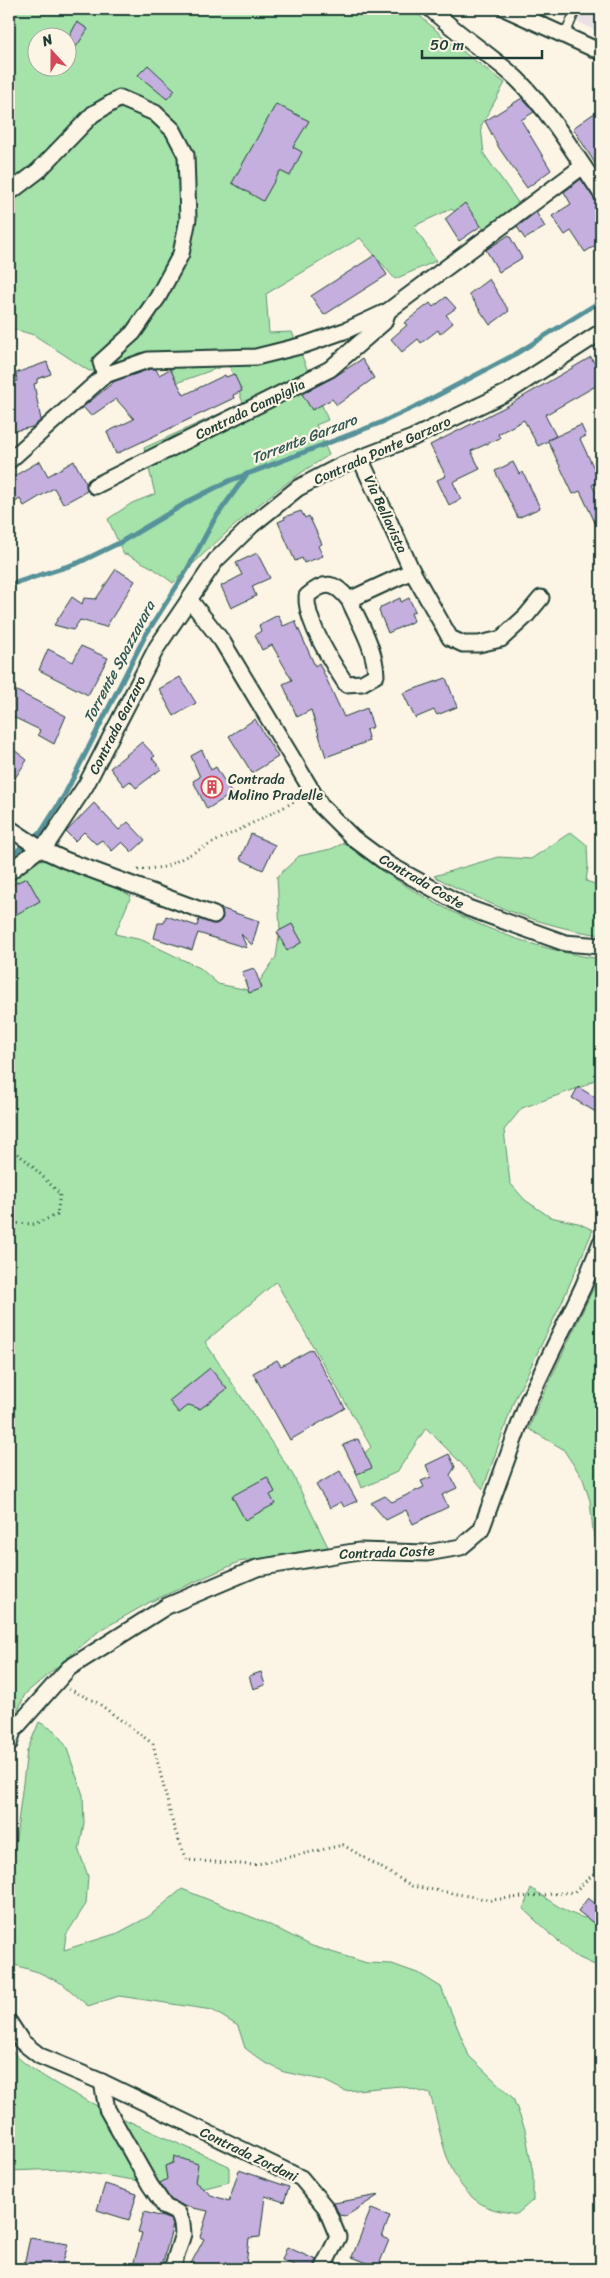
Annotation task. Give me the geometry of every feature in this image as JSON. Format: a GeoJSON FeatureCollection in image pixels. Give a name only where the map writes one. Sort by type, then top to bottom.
{"type":"FeatureCollection","features":[{"type":"Feature","properties":{"kind":"street"},"geometry":{"type":"LineString","coordinates":[[431,9],[447,24],[516,78],[543,109],[601,193]]}},
{"type":"Feature","properties":{"kind":"street"},"geometry":{"type":"LineString","coordinates":[[506,9],[601,52]]}},
{"type":"Feature","properties":{"kind":"street"},"geometry":{"type":"LineString","coordinates":[[9,192],[38,172],[93,114],[120,98],[155,113],[173,130],[186,156],[188,219],[181,254],[158,297],[133,333],[101,362],[105,375],[9,461]]}},
{"type":"Feature","properties":{"kind":"street","name":"Contrada Campiglia"},"geometry":{"type":"LineString","coordinates":[[105,375],[148,360],[256,357],[304,345],[347,330],[388,312],[583,166]]}},
{"type":"Feature","properties":{"kind":"street","name":"Contrada Campiglia"},"geometry":{"type":"LineString","coordinates":[[95,486],[330,369],[384,322],[388,312]]}},
{"type":"Feature","properties":{"kind":"street","name":"Contrada Ponte Garzaro"},"geometry":{"type":"LineString","coordinates":[[189,599],[216,560],[252,525],[298,488],[360,458],[412,438],[508,392],[601,332]]}},
{"type":"Feature","properties":{"kind":"street","name":"Via Bellavista"},"geometry":{"type":"LineString","coordinates":[[360,458],[412,571],[450,638],[463,644],[479,644],[501,639],[526,616],[541,598]]}},
{"type":"Feature","properties":{"kind":"street","name":"Via Bellavista"},"geometry":{"type":"LineString","coordinates":[[349,600],[412,571]]}},
{"type":"Feature","properties":{"kind":"street"},"geometry":{"type":"LineString","coordinates":[[328,585],[339,588],[349,600],[373,652],[376,675],[362,683],[346,684],[337,671],[306,605],[307,596],[315,589],[328,585]]}},
{"type":"Feature","properties":{"kind":"street","name":"Contrada Coste"},"geometry":{"type":"LineString","coordinates":[[189,599],[222,641],[321,806],[353,838],[388,864],[468,908],[565,943],[601,946]]}},
{"type":"Feature","properties":{"kind":"street","name":"Contrada Garzaro"},"geometry":{"type":"LineString","coordinates":[[41,848],[49,840],[86,785],[157,646],[189,599]]}},
{"type":"Feature","properties":{"kind":"street"},"geometry":{"type":"LineString","coordinates":[[9,828],[41,848],[214,915]]}},
{"type":"Feature","properties":{"kind":"street"},"geometry":{"type":"LineString","coordinates":[[9,872],[41,848]]}},
{"type":"Feature","properties":{"kind":"street","name":"Contrada Coste"},"geometry":{"type":"LineString","coordinates":[[9,1744],[13,1731],[69,1668],[167,1606],[257,1568],[359,1551],[427,1553],[461,1547],[481,1530],[528,1401],[583,1287],[601,1242]]}},
{"type":"Feature","properties":{"kind":"street","name":"Contrada Zordani"},"geometry":{"type":"LineString","coordinates":[[10,2024],[22,2042],[40,2056],[102,2082],[301,2178],[326,2208],[338,2237],[322,2269]]}},
{"type":"Feature","properties":{"kind":"street"},"geometry":{"type":"LineString","coordinates":[[102,2082],[107,2108],[150,2185],[164,2207],[178,2213],[182,2223],[183,2234],[172,2269]]}},
{"type":"Feature","properties":{"kind":"lane"},"geometry":{"type":"LineString","coordinates":[[565,35],[576,9]]}},
{"type":"Feature","properties":{"kind":"path"},"geometry":{"type":"LineString","coordinates":[[113,877],[121,871],[165,867],[312,792]]}},
{"type":"Feature","properties":{"kind":"path"},"geometry":{"type":"LineString","coordinates":[[9,1148],[27,1161],[60,1194],[57,1215],[34,1224],[9,1223]]}},
{"type":"Feature","properties":{"kind":"path"},"geometry":{"type":"LineString","coordinates":[[68,1688],[98,1703],[153,1744],[174,1828],[186,1860],[253,1865],[343,1845],[412,1886],[491,1900],[574,1892],[601,1866]]}},
{"type":"Feature","properties":{"kind":"shaded area"},"geometry":{"type":"Polygon","coordinates":[[[545,9],[601,9],[601,33],[578,22],[545,9]]]}},
{"type":"Feature","properties":{"kind":"green space"},"geometry":{"type":"Polygon","coordinates":[[[9,9],[412,9],[446,39],[505,83],[481,126],[484,154],[526,214],[492,233],[451,209],[414,226],[436,261],[395,279],[360,238],[266,294],[269,333],[292,332],[328,420],[316,425],[329,455],[267,498],[228,531],[173,583],[153,568],[126,554],[124,555],[108,519],[132,503],[155,494],[144,448],[243,403],[229,364],[176,383],[165,353],[137,370],[89,371],[34,335],[10,328],[9,330],[9,9]]]}},
{"type":"Feature","properties":{"kind":"green space"},"geometry":{"type":"Polygon","coordinates":[[[571,832],[587,845],[588,867],[586,881],[601,886],[601,935],[558,926],[515,913],[473,896],[434,876],[498,857],[531,859],[571,832]]]}},
{"type":"Feature","properties":{"kind":"green space"},"geometry":{"type":"Polygon","coordinates":[[[344,843],[402,884],[465,918],[531,944],[601,959],[601,1076],[584,1086],[522,1108],[504,1130],[510,1183],[525,1200],[550,1217],[578,1223],[593,1230],[562,1302],[514,1401],[483,1489],[461,1463],[426,1428],[397,1472],[362,1488],[353,1464],[371,1447],[276,1282],[205,1342],[293,1475],[328,1547],[239,1562],[150,1602],[99,1631],[25,1694],[9,1732],[9,883],[54,850],[131,896],[115,934],[142,940],[200,968],[218,984],[253,991],[276,957],[280,930],[277,877],[299,856],[331,849],[344,843]]]}},
{"type":"Feature","properties":{"kind":"green space"},"geometry":{"type":"Polygon","coordinates":[[[601,1272],[601,1554],[593,1531],[590,1501],[583,1479],[563,1449],[529,1429],[536,1410],[601,1272]]]}},
{"type":"Feature","properties":{"kind":"green space"},"geometry":{"type":"Polygon","coordinates":[[[39,1722],[55,1731],[66,1746],[83,1795],[84,1823],[79,1851],[88,1876],[86,1904],[66,1935],[64,1950],[118,1933],[148,1917],[182,1889],[264,1922],[312,1946],[367,1963],[392,1964],[420,1974],[441,1987],[469,2056],[513,2098],[525,2129],[533,2174],[533,2200],[517,2214],[487,2207],[473,2198],[462,2186],[447,2158],[430,2094],[401,2086],[345,2091],[323,2080],[284,2072],[262,2061],[245,2048],[238,2026],[212,2010],[119,1996],[88,2006],[63,1984],[38,1972],[11,1964],[10,1886],[27,1751],[39,1722]]]}},
{"type":"Feature","properties":{"kind":"green space"},"geometry":{"type":"Polygon","coordinates":[[[531,1888],[573,1914],[583,1918],[601,1918],[601,1968],[573,1955],[523,1909],[531,1888]]]}},
{"type":"Feature","properties":{"kind":"green space"},"geometry":{"type":"Polygon","coordinates":[[[9,2046],[21,2060],[44,2077],[75,2094],[146,2129],[229,2166],[229,2182],[197,2190],[64,2169],[9,2171],[9,2046]]]}},
{"type":"Feature","properties":{"kind":"building"},"geometry":{"type":"Polygon","coordinates":[[[77,22],[88,29],[78,44],[78,28],[74,28],[77,22]]]}},
{"type":"Feature","properties":{"kind":"building"},"geometry":{"type":"Polygon","coordinates":[[[148,65],[175,90],[167,99],[138,75],[148,65]]]}},
{"type":"Feature","properties":{"kind":"building"},"geometry":{"type":"Polygon","coordinates":[[[522,98],[534,112],[521,120],[551,170],[527,188],[499,148],[485,121],[522,98]]]}},
{"type":"Feature","properties":{"kind":"building"},"geometry":{"type":"Polygon","coordinates":[[[276,104],[309,121],[293,147],[302,152],[290,176],[280,171],[263,201],[232,183],[276,104]]]}},
{"type":"Feature","properties":{"kind":"building"},"geometry":{"type":"Polygon","coordinates":[[[596,112],[601,121],[601,173],[573,128],[596,112]]]}},
{"type":"Feature","properties":{"kind":"building"},"geometry":{"type":"Polygon","coordinates":[[[581,179],[601,208],[601,242],[585,252],[571,231],[565,235],[552,216],[571,204],[564,192],[581,179]]]}},
{"type":"Feature","properties":{"kind":"building"},"geometry":{"type":"Polygon","coordinates":[[[465,203],[481,226],[459,241],[445,219],[465,203]]]}},
{"type":"Feature","properties":{"kind":"building"},"geometry":{"type":"Polygon","coordinates":[[[536,212],[545,227],[525,239],[517,227],[536,212]]]}},
{"type":"Feature","properties":{"kind":"building"},"geometry":{"type":"Polygon","coordinates":[[[509,235],[522,258],[499,272],[486,250],[509,235]]]}},
{"type":"Feature","properties":{"kind":"building"},"geometry":{"type":"Polygon","coordinates":[[[375,255],[387,275],[324,315],[311,296],[375,255]]]}},
{"type":"Feature","properties":{"kind":"building"},"geometry":{"type":"Polygon","coordinates":[[[489,279],[509,311],[490,325],[469,294],[489,279]]]}},
{"type":"Feature","properties":{"kind":"building"},"geometry":{"type":"Polygon","coordinates":[[[446,297],[456,308],[446,315],[453,323],[440,334],[438,330],[421,343],[418,339],[402,352],[391,339],[407,325],[404,323],[430,303],[433,307],[446,297]]]}},
{"type":"Feature","properties":{"kind":"building"},"geometry":{"type":"Polygon","coordinates":[[[591,357],[601,376],[601,383],[545,415],[556,436],[548,440],[581,425],[586,436],[580,439],[600,481],[592,485],[601,504],[601,535],[580,491],[573,494],[548,441],[538,446],[524,420],[498,434],[500,438],[471,451],[480,469],[453,482],[461,499],[449,505],[437,480],[446,476],[430,445],[507,406],[591,357]]]}},
{"type":"Feature","properties":{"kind":"building"},"geometry":{"type":"Polygon","coordinates":[[[362,359],[374,378],[337,405],[332,399],[312,410],[302,394],[362,359]]]}},
{"type":"Feature","properties":{"kind":"building"},"geometry":{"type":"Polygon","coordinates":[[[47,362],[51,374],[37,379],[37,383],[34,384],[41,420],[33,427],[9,432],[9,384],[17,381],[16,373],[47,362]]]}},
{"type":"Feature","properties":{"kind":"building"},"geometry":{"type":"Polygon","coordinates":[[[150,369],[156,369],[159,375],[170,369],[184,395],[225,375],[226,377],[234,374],[242,391],[233,395],[234,398],[116,454],[107,432],[134,419],[116,399],[91,416],[83,407],[115,381],[150,369]]]}},
{"type":"Feature","properties":{"kind":"building"},"geometry":{"type":"Polygon","coordinates":[[[40,461],[48,476],[74,461],[86,483],[87,491],[63,504],[54,488],[24,506],[20,499],[9,506],[9,479],[40,461]]]}},
{"type":"Feature","properties":{"kind":"building"},"geometry":{"type":"Polygon","coordinates":[[[513,462],[519,474],[523,472],[540,508],[518,518],[495,471],[513,462]]]}},
{"type":"Feature","properties":{"kind":"building"},"geometry":{"type":"Polygon","coordinates":[[[301,511],[305,518],[309,516],[322,544],[318,546],[323,556],[304,563],[302,558],[295,561],[278,522],[285,519],[284,517],[301,511]]]}},
{"type":"Feature","properties":{"kind":"building"},"geometry":{"type":"Polygon","coordinates":[[[257,553],[270,578],[252,586],[256,596],[231,608],[221,586],[242,575],[236,563],[257,553]]]}},
{"type":"Feature","properties":{"kind":"building"},"geometry":{"type":"Polygon","coordinates":[[[116,569],[135,581],[106,627],[80,620],[73,630],[54,625],[72,597],[82,604],[84,598],[96,599],[116,569]]]}},
{"type":"Feature","properties":{"kind":"building"},"geometry":{"type":"Polygon","coordinates":[[[400,598],[401,602],[409,598],[415,611],[411,613],[414,621],[388,633],[379,611],[381,607],[400,598]]]}},
{"type":"Feature","properties":{"kind":"building"},"geometry":{"type":"Polygon","coordinates":[[[278,615],[283,626],[295,621],[315,666],[319,663],[344,717],[367,708],[373,727],[366,730],[369,741],[326,757],[311,710],[297,717],[283,684],[292,680],[272,645],[262,650],[255,635],[261,631],[259,625],[278,615]]]}},
{"type":"Feature","properties":{"kind":"building"},"geometry":{"type":"Polygon","coordinates":[[[81,646],[108,658],[88,695],[39,670],[48,649],[73,662],[81,646]]]}},
{"type":"Feature","properties":{"kind":"building"},"geometry":{"type":"Polygon","coordinates":[[[180,677],[196,703],[174,716],[159,689],[180,677]]]}},
{"type":"Feature","properties":{"kind":"building"},"geometry":{"type":"Polygon","coordinates":[[[446,678],[457,707],[437,715],[434,710],[415,718],[403,693],[446,678]]]}},
{"type":"Feature","properties":{"kind":"building"},"geometry":{"type":"Polygon","coordinates":[[[9,687],[66,716],[54,744],[38,735],[40,730],[9,715],[9,687]]]}},
{"type":"Feature","properties":{"kind":"building"},"geometry":{"type":"Polygon","coordinates":[[[255,719],[278,757],[252,773],[229,736],[255,719]]]}},
{"type":"Feature","properties":{"kind":"building"},"geometry":{"type":"Polygon","coordinates":[[[142,742],[155,756],[152,758],[161,769],[136,788],[130,781],[124,786],[110,768],[142,742]]]}},
{"type":"Feature","properties":{"kind":"building"},"geometry":{"type":"Polygon","coordinates":[[[9,746],[27,760],[9,787],[9,746]]]}},
{"type":"Feature","properties":{"kind":"building","name":"Contrada Molino Pradelle"},"geometry":{"type":"Polygon","coordinates":[[[202,750],[211,770],[216,767],[232,794],[207,809],[193,781],[200,777],[191,756],[202,750]]]}},
{"type":"Feature","properties":{"kind":"building"},"geometry":{"type":"Polygon","coordinates":[[[94,803],[119,830],[128,822],[145,840],[132,852],[122,842],[112,851],[102,840],[96,844],[84,832],[75,841],[66,832],[94,803]]]}},
{"type":"Feature","properties":{"kind":"building"},"geometry":{"type":"Polygon","coordinates":[[[251,834],[275,845],[263,870],[240,859],[251,834]]]}},
{"type":"Feature","properties":{"kind":"building"},"geometry":{"type":"Polygon","coordinates":[[[27,878],[40,901],[15,915],[9,905],[9,889],[14,886],[13,884],[27,878]]]}},
{"type":"Feature","properties":{"kind":"building"},"geometry":{"type":"Polygon","coordinates":[[[220,908],[259,921],[252,945],[241,934],[247,948],[198,933],[192,950],[154,938],[158,923],[164,923],[166,916],[197,926],[199,919],[215,924],[223,918],[220,908]]]}},
{"type":"Feature","properties":{"kind":"building"},"geometry":{"type":"Polygon","coordinates":[[[292,924],[302,942],[287,951],[277,932],[292,924]]]}},
{"type":"Feature","properties":{"kind":"building"},"geometry":{"type":"Polygon","coordinates":[[[254,968],[262,988],[249,993],[242,972],[254,968]]]}},
{"type":"Feature","properties":{"kind":"building"},"geometry":{"type":"Polygon","coordinates":[[[578,1087],[601,1101],[601,1115],[572,1098],[578,1087]]]}},
{"type":"Feature","properties":{"kind":"building"},"geometry":{"type":"Polygon","coordinates":[[[312,1349],[345,1408],[290,1440],[253,1373],[277,1360],[281,1366],[312,1349]]]}},
{"type":"Feature","properties":{"kind":"building"},"geometry":{"type":"Polygon","coordinates":[[[210,1368],[227,1389],[200,1409],[189,1405],[179,1413],[169,1401],[210,1368]]]}},
{"type":"Feature","properties":{"kind":"building"},"geometry":{"type":"Polygon","coordinates":[[[358,1439],[372,1468],[357,1474],[343,1445],[358,1439]]]}},
{"type":"Feature","properties":{"kind":"building"},"geometry":{"type":"Polygon","coordinates":[[[449,1454],[455,1467],[450,1475],[457,1488],[442,1495],[448,1507],[413,1524],[406,1510],[386,1520],[371,1503],[385,1496],[392,1502],[424,1487],[421,1481],[431,1477],[426,1465],[449,1454]]]}},
{"type":"Feature","properties":{"kind":"building"},"geometry":{"type":"Polygon","coordinates":[[[340,1471],[357,1501],[344,1507],[341,1502],[330,1508],[316,1485],[340,1471]]]}},
{"type":"Feature","properties":{"kind":"building"},"geometry":{"type":"Polygon","coordinates":[[[267,1477],[275,1492],[270,1495],[275,1504],[245,1520],[232,1496],[267,1477]]]}},
{"type":"Feature","properties":{"kind":"building"},"geometry":{"type":"Polygon","coordinates":[[[261,1672],[265,1685],[253,1689],[249,1676],[261,1672]]]}},
{"type":"Feature","properties":{"kind":"building"},"geometry":{"type":"Polygon","coordinates":[[[588,1898],[601,1908],[601,1929],[578,1911],[588,1898]]]}},
{"type":"Feature","properties":{"kind":"building"},"geometry":{"type":"Polygon","coordinates":[[[174,2156],[198,2164],[195,2182],[211,2195],[229,2201],[239,2170],[289,2187],[284,2202],[265,2196],[260,2237],[249,2238],[246,2266],[235,2269],[188,2269],[204,2239],[200,2237],[208,2211],[183,2206],[171,2200],[160,2183],[167,2179],[165,2166],[173,2163],[174,2156]]]}},
{"type":"Feature","properties":{"kind":"building"},"geometry":{"type":"Polygon","coordinates":[[[105,2184],[137,2194],[129,2220],[97,2210],[105,2184]]]}},
{"type":"Feature","properties":{"kind":"building"},"geometry":{"type":"Polygon","coordinates":[[[379,2195],[346,2216],[339,2215],[334,2203],[379,2195]]]}},
{"type":"Feature","properties":{"kind":"building"},"geometry":{"type":"Polygon","coordinates":[[[371,2209],[390,2216],[382,2237],[389,2240],[378,2267],[352,2257],[371,2209]]]}},
{"type":"Feature","properties":{"kind":"building"},"geometry":{"type":"Polygon","coordinates":[[[144,2212],[171,2220],[173,2225],[161,2269],[132,2269],[142,2233],[138,2232],[144,2212]]]}},
{"type":"Feature","properties":{"kind":"building"},"geometry":{"type":"Polygon","coordinates":[[[30,2238],[68,2244],[62,2266],[52,2265],[51,2269],[23,2269],[30,2238]]]}},
{"type":"Feature","properties":{"kind":"building"},"geometry":{"type":"Polygon","coordinates":[[[287,2247],[316,2260],[313,2269],[303,2269],[282,2260],[287,2247]]]}},
{"type":"Feature","properties":{"kind":"waterway","name":"Torrente Garzaro"},"geometry":{"type":"LineString","coordinates":[[9,585],[78,563],[121,542],[191,500],[229,481],[380,423],[423,403],[514,355],[601,301]]}},
{"type":"Feature","properties":{"kind":"waterway","name":"Torrente Spazzavara"},"geometry":{"type":"LineString","coordinates":[[9,857],[41,832],[65,794],[145,636],[187,570],[214,520],[247,474]]}},
{"type":"Feature","properties":{"kind":"place","name":"Contrada Molino Pradelle"},"geometry":{"type":"Point","coordinates":[212,787]}}]}
